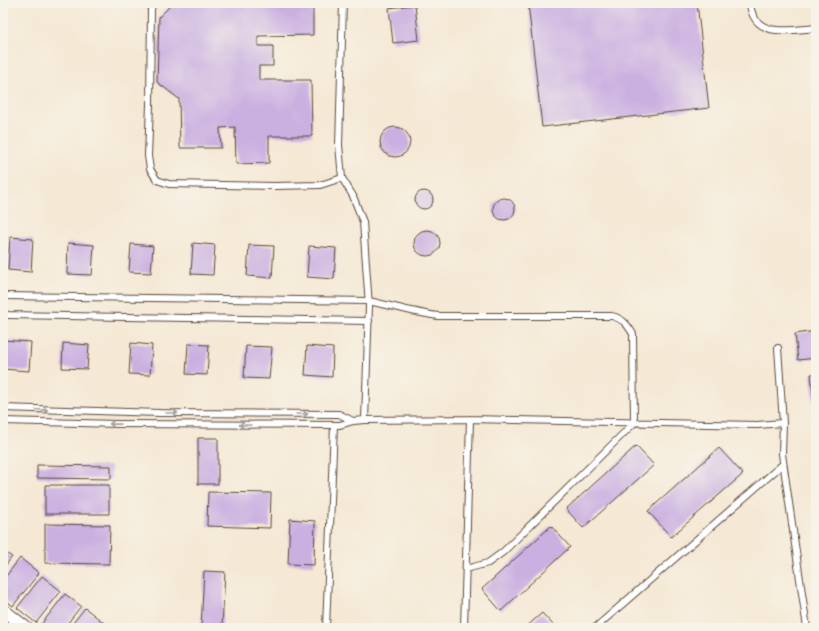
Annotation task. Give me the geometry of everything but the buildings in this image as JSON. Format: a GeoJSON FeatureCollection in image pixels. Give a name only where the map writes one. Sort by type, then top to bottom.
{"type":"FeatureCollection","features":[{"type":"Feature","properties":{"kind":"street"},"geometry":{"type":"LineString","coordinates":[[3,610],[26,628]]}},
{"type":"Feature","properties":{"kind":"lane"},"geometry":{"type":"LineString","coordinates":[[153,3],[151,9],[148,156],[150,169],[157,180],[169,184],[275,186],[320,184],[342,178]]}},
{"type":"Feature","properties":{"kind":"lane"},"geometry":{"type":"LineString","coordinates":[[343,3],[339,145],[342,178],[353,196],[363,222],[369,321],[365,420]]}},
{"type":"Feature","properties":{"kind":"lane"},"geometry":{"type":"LineString","coordinates":[[750,3],[755,21],[765,28],[781,31],[816,28]]}},
{"type":"Feature","properties":{"kind":"lane"},"geometry":{"type":"LineString","coordinates":[[3,296],[368,301],[401,308],[416,313],[438,316],[612,316],[620,318],[628,324],[633,334],[634,423],[503,552],[488,563],[466,570]]}},
{"type":"Feature","properties":{"kind":"lane"},"geometry":{"type":"LineString","coordinates":[[3,314],[369,321]]}},
{"type":"Feature","properties":{"kind":"lane"},"geometry":{"type":"LineString","coordinates":[[778,348],[783,424],[783,464],[807,628]]}},
{"type":"Feature","properties":{"kind":"lane"},"geometry":{"type":"LineString","coordinates":[[3,408],[160,413],[339,414],[353,421]]}},
{"type":"Feature","properties":{"kind":"lane"},"geometry":{"type":"LineString","coordinates":[[464,628],[470,419]]}},
{"type":"Feature","properties":{"kind":"lane"},"geometry":{"type":"LineString","coordinates":[[3,421],[118,424],[340,426],[353,421],[365,420],[470,419],[757,426],[783,424]]}},
{"type":"Feature","properties":{"kind":"lane"},"geometry":{"type":"LineString","coordinates":[[326,628],[334,426]]}},
{"type":"Feature","properties":{"kind":"lane"},"geometry":{"type":"LineString","coordinates":[[595,628],[783,464]]}}]}
